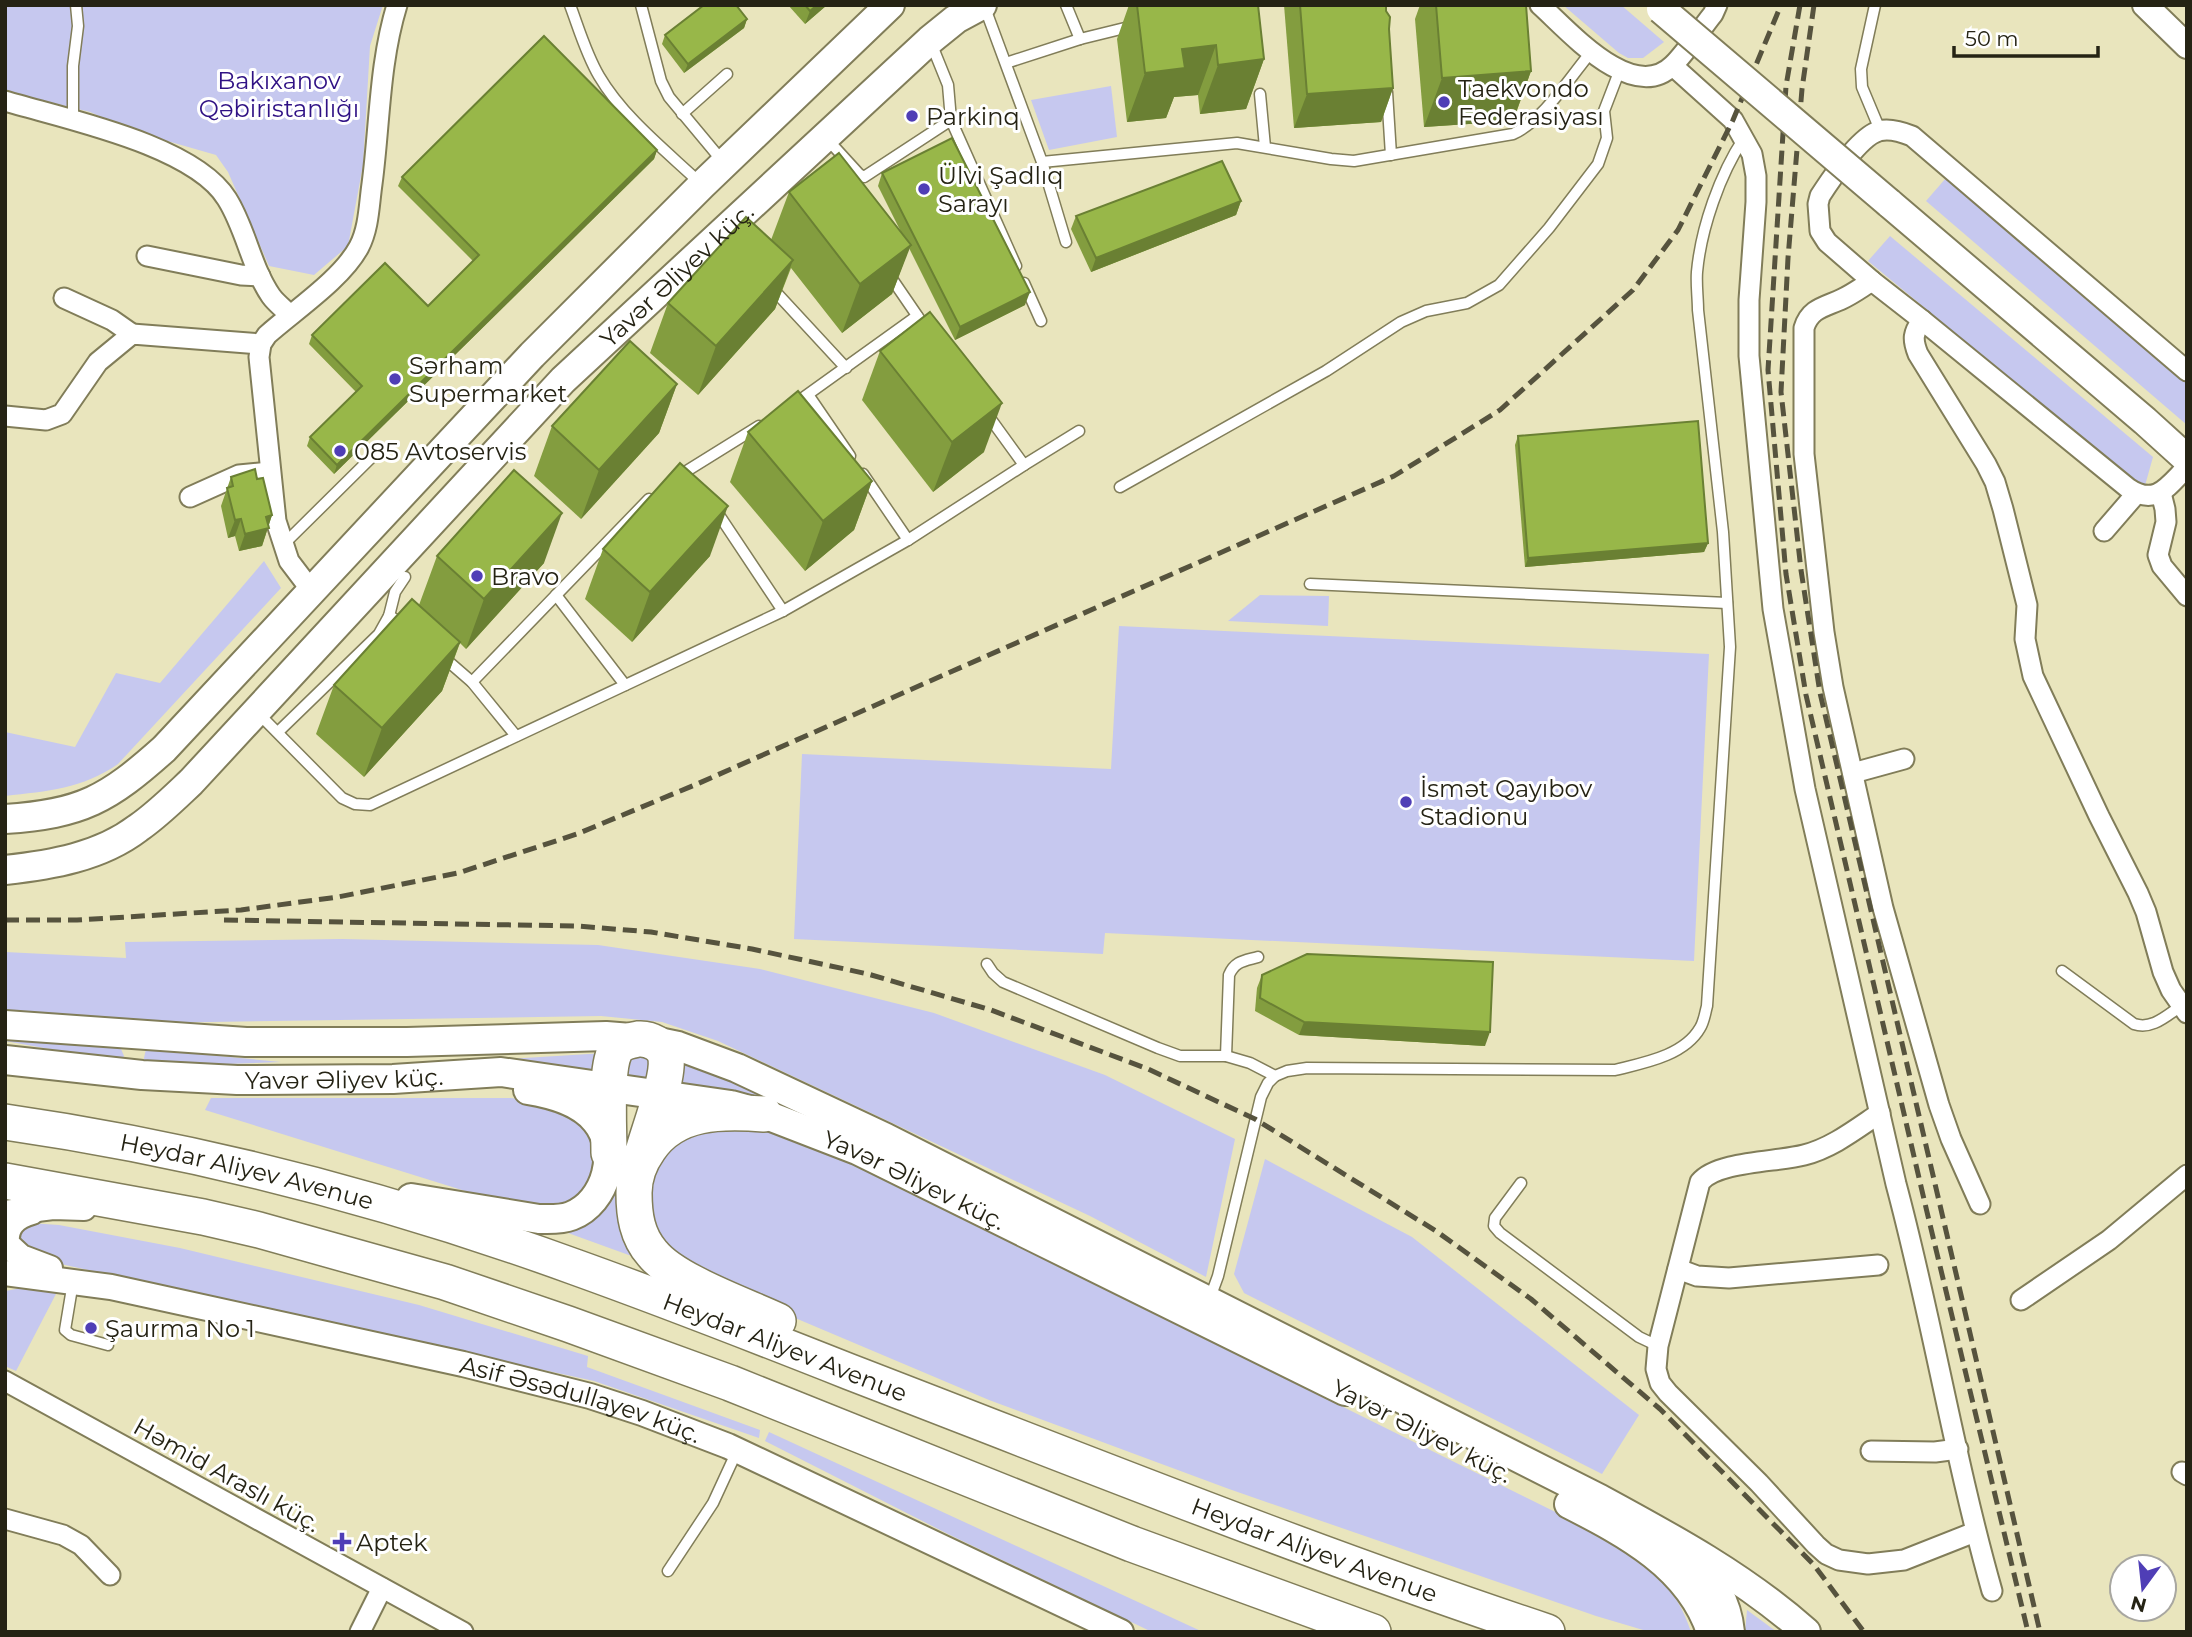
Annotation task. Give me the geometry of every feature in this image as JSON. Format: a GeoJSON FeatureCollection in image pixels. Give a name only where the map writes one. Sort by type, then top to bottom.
{"type":"FeatureCollection","features":[{"type":"Feature","properties":{"kind":"highway"},"geometry":{"type":"LineString","coordinates":[[624,1157],[660,1094],[666,1069],[665,1054],[655,1043],[644,1039],[623,1043],[618,1047],[612,1062],[610,1088],[624,1157],[634,1183],[637,1227],[653,1256],[683,1276],[1073,1458]]}},
{"type":"Feature","properties":{"kind":"highway"},"geometry":{"type":"LineString","coordinates":[[624,1157],[680,1122],[708,1114],[764,1114]]}},
{"type":"Feature","properties":{"kind":"highway","name":"Heydar Aliyev Avenue"},"geometry":{"type":"LineString","coordinates":[[5,1122],[238,1166],[388,1206],[572,1266],[1308,1549],[1534,1627]]}},
{"type":"Feature","properties":{"kind":"highway"},"geometry":{"type":"LineString","coordinates":[[5,1181],[204,1217],[445,1282],[730,1383],[1132,1544],[1373,1632]]}},
{"type":"Feature","properties":{"kind":"main road","name":"Yavər Əliyev küç."},"geometry":{"type":"LineString","coordinates":[[5,819],[37,817],[94,802],[114,791],[164,749],[532,355],[702,185],[890,5]]}},
{"type":"Feature","properties":{"kind":"main road","name":"Yavər Əliyev küç."},"geometry":{"type":"LineString","coordinates":[[5,870],[78,857],[110,845],[136,830],[191,782],[563,380],[726,237],[930,40],[956,19],[983,5]]}},
{"type":"Feature","properties":{"kind":"main road"},"geometry":{"type":"LineString","coordinates":[[1659,7],[2187,459]]}},
{"type":"Feature","properties":{"kind":"main road","name":"Yavər Əliyev küç."},"geometry":{"type":"LineString","coordinates":[[5,1025],[246,1042],[407,1042],[606,1036],[644,1039],[705,1055],[828,1110],[1600,1499],[1750,1587],[1806,1632]]}},
{"type":"Feature","properties":{"kind":"main road"},"geometry":{"type":"LineString","coordinates":[[53,1029],[118,1039],[134,1048],[133,1059],[126,1066],[57,1067]]}},
{"type":"Feature","properties":{"kind":"main road","name":"Yavər Əliyev küç."},"geometry":{"type":"LineString","coordinates":[[5,1060],[196,1079],[393,1079],[501,1072],[732,1105],[764,1114],[857,1150],[1584,1512],[1646,1549],[1670,1568],[1699,1603],[1711,1632]]}},
{"type":"Feature","properties":{"kind":"main road"},"geometry":{"type":"LineString","coordinates":[[238,1166],[482,1212],[555,1220],[571,1216],[584,1208],[624,1157],[595,1120],[584,1110],[562,1098],[524,1089],[393,1079]]}},
{"type":"Feature","properties":{"kind":"main road"},"geometry":{"type":"LineString","coordinates":[[1674,1540],[1714,1584],[1728,1615],[1730,1632]]}},
{"type":"Feature","properties":{"kind":"street"},"geometry":{"type":"LineString","coordinates":[[311,590],[289,561],[276,521],[259,366],[261,344],[267,335],[320,291],[359,247],[365,232],[376,156],[386,41],[397,5]]}},
{"type":"Feature","properties":{"kind":"street"},"geometry":{"type":"LineString","coordinates":[[1540,5],[1619,72],[1647,77],[1673,66],[1717,5]]}},
{"type":"Feature","properties":{"kind":"street"},"geometry":{"type":"LineString","coordinates":[[2146,5],[2187,46]]}},
{"type":"Feature","properties":{"kind":"street"},"geometry":{"type":"LineString","coordinates":[[1673,66],[1733,120],[1752,154],[1756,176],[1749,356],[1773,609],[1805,789],[1914,1249],[1975,1532],[1992,1591]]}},
{"type":"Feature","properties":{"kind":"street"},"geometry":{"type":"LineString","coordinates":[[5,101],[106,129],[180,158],[206,175],[226,197],[272,298],[290,315]]}},
{"type":"Feature","properties":{"kind":"street"},"geometry":{"type":"LineString","coordinates":[[2187,371],[1922,143],[1900,131],[1880,130],[1866,138],[1819,196],[1820,231],[1827,242],[2136,494],[2152,496],[2161,493],[2187,467]]}},
{"type":"Feature","properties":{"kind":"street"},"geometry":{"type":"LineString","coordinates":[[147,256],[241,275],[260,276]]}},
{"type":"Feature","properties":{"kind":"street"},"geometry":{"type":"LineString","coordinates":[[1872,281],[1855,292],[1813,311],[1804,328],[1804,454],[1814,555],[1826,643],[1882,908],[1951,1139],[1980,1204]]}},
{"type":"Feature","properties":{"kind":"street"},"geometry":{"type":"LineString","coordinates":[[64,298],[112,320],[132,334],[261,344]]}},
{"type":"Feature","properties":{"kind":"street"},"geometry":{"type":"LineString","coordinates":[[1922,320],[1914,331],[1913,342],[1918,354],[1995,482],[2027,605],[2025,639],[2033,676],[2138,893],[2163,972],[2184,1009]]}},
{"type":"Feature","properties":{"kind":"street"},"geometry":{"type":"LineString","coordinates":[[5,416],[46,420],[62,414],[98,362],[132,334]]}},
{"type":"Feature","properties":{"kind":"street"},"geometry":{"type":"LineString","coordinates":[[190,497],[239,475],[270,472]]}},
{"type":"Feature","properties":{"kind":"street"},"geometry":{"type":"LineString","coordinates":[[2161,493],[2166,522],[2158,555],[2162,566],[2187,596]]}},
{"type":"Feature","properties":{"kind":"street"},"geometry":{"type":"LineString","coordinates":[[2104,531],[2136,494]]}},
{"type":"Feature","properties":{"kind":"street"},"geometry":{"type":"LineString","coordinates":[[1853,773],[1904,759]]}},
{"type":"Feature","properties":{"kind":"street"},"geometry":{"type":"LineString","coordinates":[[1880,1113],[1828,1147],[1804,1155],[1728,1168],[1706,1175],[1700,1182],[1658,1346],[1656,1369],[1660,1383],[1826,1554],[1851,1563],[1885,1563],[1904,1560],[1975,1532]]}},
{"type":"Feature","properties":{"kind":"street"},"geometry":{"type":"LineString","coordinates":[[2021,1300],[2109,1240],[2187,1175]]}},
{"type":"Feature","properties":{"kind":"street"},"geometry":{"type":"LineString","coordinates":[[53,1207],[18,1217],[8,1229],[7,1244],[21,1257],[37,1264],[111,1287]]}},
{"type":"Feature","properties":{"kind":"street"},"geometry":{"type":"LineString","coordinates":[[5,1213],[53,1207],[204,1217]]}},
{"type":"Feature","properties":{"kind":"street"},"geometry":{"type":"LineString","coordinates":[[1678,1269],[1698,1276],[1729,1278],[1878,1265]]}},
{"type":"Feature","properties":{"kind":"street","name":"Asif Əsədullayev küç."},"geometry":{"type":"LineString","coordinates":[[5,1273],[111,1287],[546,1384],[642,1413],[738,1451],[1121,1632]]}},
{"type":"Feature","properties":{"kind":"street","name":"Həmid Araslı küç."},"geometry":{"type":"LineString","coordinates":[[5,1381],[463,1632]]}},
{"type":"Feature","properties":{"kind":"street"},"geometry":{"type":"LineString","coordinates":[[1871,1451],[1935,1452],[1958,1449]]}},
{"type":"Feature","properties":{"kind":"street"},"geometry":{"type":"LineString","coordinates":[[5,1519],[63,1535],[81,1545],[110,1575]]}},
{"type":"Feature","properties":{"kind":"street"},"geometry":{"type":"LineString","coordinates":[[360,1632],[382,1588]]}},
{"type":"Feature","properties":{"kind":"lane"},"geometry":{"type":"LineString","coordinates":[[73,121],[73,66],[78,26],[76,5]]}},
{"type":"Feature","properties":{"kind":"lane"},"geometry":{"type":"LineString","coordinates":[[570,5],[587,52],[600,77],[626,111],[702,185]]}},
{"type":"Feature","properties":{"kind":"lane"},"geometry":{"type":"LineString","coordinates":[[641,5],[661,81],[682,114],[724,164]]}},
{"type":"Feature","properties":{"kind":"lane"},"geometry":{"type":"LineString","coordinates":[[983,5],[1042,162],[1066,242]]}},
{"type":"Feature","properties":{"kind":"lane"},"geometry":{"type":"LineString","coordinates":[[1066,5],[1080,39]]}},
{"type":"Feature","properties":{"kind":"lane"},"geometry":{"type":"LineString","coordinates":[[1875,5],[1861,69],[1862,87],[1880,130]]}},
{"type":"Feature","properties":{"kind":"lane"},"geometry":{"type":"LineString","coordinates":[[1006,64],[1080,39],[1143,24]]}},
{"type":"Feature","properties":{"kind":"lane"},"geometry":{"type":"LineString","coordinates":[[930,40],[948,85],[951,120],[1041,321]]}},
{"type":"Feature","properties":{"kind":"lane"},"geometry":{"type":"LineString","coordinates":[[1042,162],[1237,143],[1354,161],[1513,134],[1524,129],[1537,117],[1592,51]]}},
{"type":"Feature","properties":{"kind":"lane"},"geometry":{"type":"LineString","coordinates":[[1120,487],[1326,372],[1401,322],[1426,311],[1467,303],[1499,285],[1549,228],[1598,164],[1607,138],[1604,111],[1619,72]]}},
{"type":"Feature","properties":{"kind":"lane"},"geometry":{"type":"LineString","coordinates":[[682,114],[727,74]]}},
{"type":"Feature","properties":{"kind":"lane"},"geometry":{"type":"LineString","coordinates":[[1385,75],[1391,155]]}},
{"type":"Feature","properties":{"kind":"lane"},"geometry":{"type":"LineString","coordinates":[[1260,94],[1265,147]]}},
{"type":"Feature","properties":{"kind":"lane"},"geometry":{"type":"LineString","coordinates":[[815,152],[864,177],[951,120]]}},
{"type":"Feature","properties":{"kind":"lane"},"geometry":{"type":"LineString","coordinates":[[1209,1301],[1218,1276],[1261,1097],[1275,1076],[1307,1068],[1615,1070],[1652,1061],[1685,1044],[1700,1028],[1707,1006],[1730,647],[1723,531],[1698,310],[1697,274],[1718,185],[1729,160],[1744,137]]}},
{"type":"Feature","properties":{"kind":"lane"},"geometry":{"type":"LineString","coordinates":[[880,262],[933,337]]}},
{"type":"Feature","properties":{"kind":"lane"},"geometry":{"type":"LineString","coordinates":[[766,281],[846,368]]}},
{"type":"Feature","properties":{"kind":"lane"},"geometry":{"type":"LineString","coordinates":[[787,409],[917,316]]}},
{"type":"Feature","properties":{"kind":"lane"},"geometry":{"type":"LineString","coordinates":[[808,396],[908,540]]}},
{"type":"Feature","properties":{"kind":"lane"},"geometry":{"type":"LineString","coordinates":[[978,401],[1024,465]]}},
{"type":"Feature","properties":{"kind":"lane"},"geometry":{"type":"LineString","coordinates":[[671,481],[765,422]]}},
{"type":"Feature","properties":{"kind":"lane"},"geometry":{"type":"LineString","coordinates":[[257,712],[342,798],[355,804],[370,804],[783,611],[908,540],[1079,431]]}},
{"type":"Feature","properties":{"kind":"lane"},"geometry":{"type":"LineString","coordinates":[[283,545],[377,452]]}},
{"type":"Feature","properties":{"kind":"lane"},"geometry":{"type":"LineString","coordinates":[[688,469],[695,480]]}},
{"type":"Feature","properties":{"kind":"lane"},"geometry":{"type":"LineString","coordinates":[[471,682],[654,494]]}},
{"type":"Feature","properties":{"kind":"lane"},"geometry":{"type":"LineString","coordinates":[[710,501],[783,611]]}},
{"type":"Feature","properties":{"kind":"lane"},"geometry":{"type":"LineString","coordinates":[[278,732],[379,634],[389,616],[394,592],[405,577]]}},
{"type":"Feature","properties":{"kind":"lane"},"geometry":{"type":"LineString","coordinates":[[1310,584],[1727,603]]}},
{"type":"Feature","properties":{"kind":"lane"},"geometry":{"type":"LineString","coordinates":[[556,595],[625,685]]}},
{"type":"Feature","properties":{"kind":"lane"},"geometry":{"type":"LineString","coordinates":[[389,616],[413,629]]}},
{"type":"Feature","properties":{"kind":"lane"},"geometry":{"type":"LineString","coordinates":[[432,647],[471,682],[516,736]]}},
{"type":"Feature","properties":{"kind":"lane"},"geometry":{"type":"LineString","coordinates":[[1226,1056],[1229,975],[1238,962],[1258,957]]}},
{"type":"Feature","properties":{"kind":"lane"},"geometry":{"type":"LineString","coordinates":[[987,964],[993,974],[1003,982],[1158,1048],[1181,1056],[1226,1056],[1250,1063],[1275,1076]]}},
{"type":"Feature","properties":{"kind":"lane"},"geometry":{"type":"LineString","coordinates":[[2062,971],[2134,1024],[2143,1027],[2184,1009]]}},
{"type":"Feature","properties":{"kind":"lane"},"geometry":{"type":"LineString","coordinates":[[1521,1183],[1495,1217],[1494,1226],[1639,1337],[1658,1346]]}},
{"type":"Feature","properties":{"kind":"lane"},"geometry":{"type":"LineString","coordinates":[[73,1282],[65,1330],[71,1335],[108,1345]]}},
{"type":"Feature","properties":{"kind":"lane"},"geometry":{"type":"LineString","coordinates":[[668,1571],[713,1503],[738,1451]]}},
{"type":"Feature","properties":{"kind":"green space","name":"Bakıxanov Qəbiristanlığı"},"geometry":{"type":"Polygon","coordinates":[[[5,5],[383,5],[370,46],[363,165],[348,246],[314,275],[269,266],[228,172],[216,155],[136,132],[90,112],[5,91],[5,5]]]}},
{"type":"Feature","properties":{"kind":"green space"},"geometry":{"type":"Polygon","coordinates":[[[1563,5],[1621,5],[1664,42],[1643,58],[1628,58],[1563,5]]]}},
{"type":"Feature","properties":{"kind":"green space"},"geometry":{"type":"Polygon","coordinates":[[[1111,86],[1117,137],[1049,150],[1031,100],[1111,86]]]}},
{"type":"Feature","properties":{"kind":"green space"},"geometry":{"type":"Polygon","coordinates":[[[1946,178],[2187,380],[2187,425],[1926,201],[1946,178]]]}},
{"type":"Feature","properties":{"kind":"green space"},"geometry":{"type":"Polygon","coordinates":[[[1890,236],[2153,457],[2144,489],[1868,261],[1890,236]]]}},
{"type":"Feature","properties":{"kind":"green space"},"geometry":{"type":"Polygon","coordinates":[[[264,561],[281,588],[118,764],[78,784],[5,796],[5,732],[75,747],[116,673],[160,683],[264,561]]]}},
{"type":"Feature","properties":{"kind":"green space"},"geometry":{"type":"Polygon","coordinates":[[[1260,595],[1329,596],[1328,626],[1228,621],[1260,595]]]}},
{"type":"Feature","properties":{"kind":"green space","name":"İsmət Qayıbov Stadionu"},"geometry":{"type":"Polygon","coordinates":[[[1119,626],[1709,654],[1694,961],[1105,933],[1103,954],[794,939],[802,754],[1111,769],[1119,626]]]}},
{"type":"Feature","properties":{"kind":"green space"},"geometry":{"type":"Polygon","coordinates":[[[342,939],[598,945],[760,969],[934,1013],[1105,1075],[1235,1139],[1206,1277],[1090,1216],[718,1041],[662,1022],[601,1016],[149,1023],[5,1014],[5,952],[126,958],[125,942],[342,939]]]}},
{"type":"Feature","properties":{"kind":"green space"},"geometry":{"type":"Polygon","coordinates":[[[5,1037],[116,1047],[121,1049],[124,1056],[122,1059],[111,1060],[5,1041],[5,1037]]]}},
{"type":"Feature","properties":{"kind":"green space"},"geometry":{"type":"Polygon","coordinates":[[[146,1049],[281,1062],[142,1067],[146,1049]]]}},
{"type":"Feature","properties":{"kind":"green space"},"geometry":{"type":"Polygon","coordinates":[[[605,1053],[602,1080],[492,1060],[605,1053]]]}},
{"type":"Feature","properties":{"kind":"green space"},"geometry":{"type":"Polygon","coordinates":[[[633,1055],[646,1056],[651,1061],[647,1080],[628,1078],[625,1072],[628,1059],[633,1055]]]}},
{"type":"Feature","properties":{"kind":"green space"},"geometry":{"type":"Polygon","coordinates":[[[677,1057],[796,1107],[723,1089],[671,1082],[677,1057]]]}},
{"type":"Feature","properties":{"kind":"green space"},"geometry":{"type":"Polygon","coordinates":[[[211,1098],[511,1098],[543,1103],[583,1120],[599,1153],[587,1188],[567,1205],[520,1208],[205,1110],[211,1098]]]}},
{"type":"Feature","properties":{"kind":"green space"},"geometry":{"type":"Polygon","coordinates":[[[702,1123],[775,1131],[840,1158],[1614,1541],[1661,1579],[1678,1602],[1691,1632],[1650,1632],[1596,1616],[1229,1489],[989,1400],[681,1269],[641,1207],[649,1161],[702,1123]]]}},
{"type":"Feature","properties":{"kind":"green space"},"geometry":{"type":"Polygon","coordinates":[[[630,1135],[648,1262],[557,1229],[625,1136],[630,1135]]]}},
{"type":"Feature","properties":{"kind":"green space"},"geometry":{"type":"Polygon","coordinates":[[[1265,1159],[1412,1237],[1639,1415],[1602,1474],[1244,1293],[1234,1274],[1265,1159]]]}},
{"type":"Feature","properties":{"kind":"green space"},"geometry":{"type":"Polygon","coordinates":[[[30,1223],[59,1225],[180,1248],[419,1305],[588,1356],[587,1367],[760,1430],[759,1438],[594,1381],[47,1261],[22,1246],[22,1228],[30,1223]]]}},
{"type":"Feature","properties":{"kind":"green space"},"geometry":{"type":"Polygon","coordinates":[[[22,1288],[57,1292],[16,1371],[5,1366],[5,1291],[22,1288]]]}},
{"type":"Feature","properties":{"kind":"green space"},"geometry":{"type":"Polygon","coordinates":[[[769,1432],[1203,1632],[1152,1632],[950,1535],[765,1441],[769,1432]]]}},
{"type":"Feature","properties":{"kind":"green space"},"geometry":{"type":"Polygon","coordinates":[[[1747,1610],[1777,1632],[1745,1632],[1747,1610]]]}},
{"type":"Feature","properties":{"kind":"building"},"geometry":{"type":"Polygon","coordinates":[[[704,5],[736,5],[747,19],[688,64],[665,35],[704,5]]]}},
{"type":"Feature","properties":{"kind":"building"},"geometry":{"type":"Polygon","coordinates":[[[805,5],[817,5],[810,11],[805,5]]]}},
{"type":"Feature","properties":{"kind":"building"},"geometry":{"type":"Polygon","coordinates":[[[1137,5],[1258,5],[1264,59],[1218,65],[1216,45],[1182,49],[1185,68],[1145,73],[1137,5]]]}},
{"type":"Feature","properties":{"kind":"building"},"geometry":{"type":"Polygon","coordinates":[[[1300,5],[1386,5],[1390,17],[1393,88],[1307,94],[1300,5]]]}},
{"type":"Feature","properties":{"kind":"building"},"geometry":{"type":"Polygon","coordinates":[[[1436,5],[1526,5],[1531,71],[1442,78],[1436,5]]]}},
{"type":"Feature","properties":{"kind":"building"},"geometry":{"type":"Polygon","coordinates":[[[544,36],[657,150],[337,465],[310,437],[362,386],[312,335],[385,263],[428,306],[479,255],[402,177],[544,36]]]}},
{"type":"Feature","properties":{"kind":"building"},"geometry":{"type":"Polygon","coordinates":[[[952,138],[1030,292],[960,327],[882,173],[952,138]]]}},
{"type":"Feature","properties":{"kind":"building"},"geometry":{"type":"Polygon","coordinates":[[[839,153],[911,245],[860,284],[789,192],[839,153]]]}},
{"type":"Feature","properties":{"kind":"building"},"geometry":{"type":"Polygon","coordinates":[[[1222,161],[1241,201],[1096,258],[1076,216],[1222,161]]]}},
{"type":"Feature","properties":{"kind":"building"},"geometry":{"type":"Polygon","coordinates":[[[746,217],[793,260],[716,346],[668,303],[746,217]]]}},
{"type":"Feature","properties":{"kind":"building"},"geometry":{"type":"Polygon","coordinates":[[[930,312],[1002,403],[952,442],[880,351],[930,312]]]}},
{"type":"Feature","properties":{"kind":"building"},"geometry":{"type":"Polygon","coordinates":[[[630,341],[677,384],[599,470],[552,426],[630,341]]]}},
{"type":"Feature","properties":{"kind":"building"},"geometry":{"type":"Polygon","coordinates":[[[798,391],[872,481],[823,521],[748,432],[798,391]]]}},
{"type":"Feature","properties":{"kind":"building"},"geometry":{"type":"Polygon","coordinates":[[[1698,421],[1708,543],[1528,558],[1518,436],[1698,421]]]}},
{"type":"Feature","properties":{"kind":"building"},"geometry":{"type":"Polygon","coordinates":[[[680,463],[728,506],[650,592],[603,549],[680,463]]]}},
{"type":"Feature","properties":{"kind":"building"},"geometry":{"type":"Polygon","coordinates":[[[255,469],[257,479],[263,478],[272,515],[266,517],[269,528],[245,534],[241,519],[235,520],[227,488],[233,486],[231,477],[255,469]]]}},
{"type":"Feature","properties":{"kind":"building"},"geometry":{"type":"Polygon","coordinates":[[[514,470],[562,513],[484,599],[437,556],[514,470]]]}},
{"type":"Feature","properties":{"kind":"building"},"geometry":{"type":"Polygon","coordinates":[[[412,599],[460,642],[382,728],[334,685],[412,599]]]}},
{"type":"Feature","properties":{"kind":"building"},"geometry":{"type":"Polygon","coordinates":[[[1307,954],[1493,962],[1490,1032],[1304,1022],[1260,998],[1262,975],[1307,954]]]}},
{"type":"Feature","properties":{"kind":"railway"},"geometry":{"type":"LineString","coordinates":[[5,920],[77,920],[241,910],[338,897],[458,873],[577,834],[697,784],[1394,476],[1500,410],[1633,290],[1678,230],[1733,120],[1781,5]]}},
{"type":"Feature","properties":{"kind":"railway"},"geometry":{"type":"LineString","coordinates":[[1800,5],[1786,86],[1768,370],[1786,574],[1806,695],[2028,1632]]}},
{"type":"Feature","properties":{"kind":"railway"},"geometry":{"type":"LineString","coordinates":[[1814,5],[1802,89],[1788,258],[1781,392],[1801,570],[1820,693],[2040,1632]]}},
{"type":"Feature","properties":{"kind":"railway"},"geometry":{"type":"LineString","coordinates":[[224,920],[577,926],[651,932],[752,949],[868,974],[991,1010],[1148,1069],[1255,1119],[1436,1231],[1531,1299],[1660,1409],[1814,1565],[1864,1632]]}},
{"type":"Feature","properties":{"kind":"place","name":"Taekvondo Federasiyası"},"geometry":{"type":"Point","coordinates":[1444,102]}},
{"type":"Feature","properties":{"kind":"place","name":"Parkinq"},"geometry":{"type":"Point","coordinates":[912,116]}},
{"type":"Feature","properties":{"kind":"place","name":"Ülvi Şadlıq Sarayı"},"geometry":{"type":"Point","coordinates":[924,189]}},
{"type":"Feature","properties":{"kind":"place","name":"Sərham Supermarket"},"geometry":{"type":"Point","coordinates":[395,379]}},
{"type":"Feature","properties":{"kind":"place","name":"085 Avtoservis"},"geometry":{"type":"Point","coordinates":[340,451]}},
{"type":"Feature","properties":{"kind":"place","name":"Bravo"},"geometry":{"type":"Point","coordinates":[477,576]}},
{"type":"Feature","properties":{"kind":"place","name":"İsmət Qayıbov Stadionu"},"geometry":{"type":"Point","coordinates":[1406,802]}},
{"type":"Feature","properties":{"kind":"place","name":"Şaurma No 1"},"geometry":{"type":"Point","coordinates":[91,1328]}},
{"type":"Feature","properties":{"kind":"place","name":"Aptek"},"geometry":{"type":"Point","coordinates":[342,1542]}}]}
